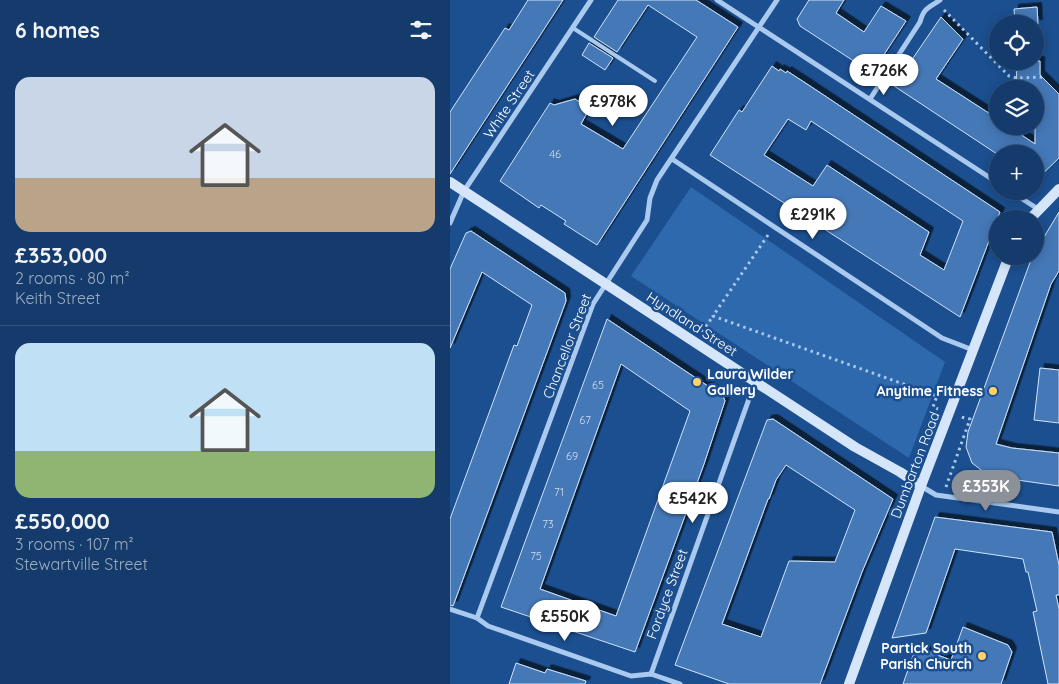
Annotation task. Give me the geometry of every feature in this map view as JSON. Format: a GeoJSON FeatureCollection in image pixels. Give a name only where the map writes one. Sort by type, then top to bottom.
{"type":"FeatureCollection","features":[{"type":"Feature","properties":{"kind":"street","name":"White Street"},"geometry":{"type":"LineString","coordinates":[[450,223],[464,191],[591,0]]}},
{"type":"Feature","properties":{"kind":"street"},"geometry":{"type":"LineString","coordinates":[[717,0],[989,177]]}},
{"type":"Feature","properties":{"kind":"street","name":"Chancellor Street"},"geometry":{"type":"LineString","coordinates":[[477,618],[594,304],[647,220],[653,189],[777,0]]}},
{"type":"Feature","properties":{"kind":"street"},"geometry":{"type":"LineString","coordinates":[[870,99],[920,22],[922,13],[928,6],[938,1]]}},
{"type":"Feature","properties":{"kind":"street"},"geometry":{"type":"LineString","coordinates":[[672,159],[942,338],[974,350]]}},
{"type":"Feature","properties":{"kind":"street","name":"Hyndland Street"},"geometry":{"type":"LineString","coordinates":[[450,182],[855,447],[921,486]]}},
{"type":"Feature","properties":{"kind":"street"},"geometry":{"type":"LineString","coordinates":[[1024,200],[1038,209],[1059,189]]}},
{"type":"Feature","properties":{"kind":"street","name":"Dumbarton Road"},"geometry":{"type":"LineString","coordinates":[[850,684],[921,486],[1006,265]]}},
{"type":"Feature","properties":{"kind":"street","name":"Fordyce Street"},"geometry":{"type":"LineString","coordinates":[[651,674],[755,381]]}},
{"type":"Feature","properties":{"kind":"street"},"geometry":{"type":"LineString","coordinates":[[921,486],[936,495],[1059,512]]}},
{"type":"Feature","properties":{"kind":"street"},"geometry":{"type":"LineString","coordinates":[[450,608],[477,618],[488,626],[632,676],[651,674],[680,684]]}},
{"type":"Feature","properties":{"kind":"lane"},"geometry":{"type":"LineString","coordinates":[[573,28],[655,81]]}},
{"type":"Feature","properties":{"kind":"path"},"geometry":{"type":"LineString","coordinates":[[938,1],[1010,76],[1017,78],[1043,77]]}},
{"type":"Feature","properties":{"kind":"path"},"geometry":{"type":"LineString","coordinates":[[695,343],[774,226]]}},
{"type":"Feature","properties":{"kind":"path"},"geometry":{"type":"LineString","coordinates":[[713,316],[937,396],[933,407],[949,414],[970,419],[943,496]]}},
{"type":"Feature","properties":{"kind":"shaded area"},"geometry":{"type":"Polygon","coordinates":[[[691,187],[945,362],[909,458],[631,276],[691,187]]]}},
{"type":"Feature","properties":{"kind":"building"},"geometry":{"type":"Polygon","coordinates":[[[528,0],[563,0],[450,174],[450,112],[505,28],[509,30],[528,0]]]}},
{"type":"Feature","properties":{"kind":"building"},"geometry":{"type":"Polygon","coordinates":[[[618,0],[696,0],[738,27],[597,245],[564,224],[566,221],[541,205],[539,208],[500,181],[550,103],[554,105],[575,99],[584,105],[586,115],[581,124],[623,149],[697,37],[648,5],[617,52],[594,37],[618,0]]]}},
{"type":"Feature","properties":{"kind":"building"},"geometry":{"type":"Polygon","coordinates":[[[809,0],[844,0],[836,13],[864,32],[881,6],[906,21],[872,73],[800,26],[797,19],[809,0]]]}},
{"type":"Feature","properties":{"kind":"building"},"geometry":{"type":"Polygon","coordinates":[[[1037,7],[1037,15],[1014,15],[1014,9],[1037,7]]]}},
{"type":"Feature","properties":{"kind":"building"},"geometry":{"type":"Polygon","coordinates":[[[941,17],[963,39],[936,79],[989,113],[989,135],[1022,135],[1035,144],[1035,135],[1044,135],[1044,80],[1017,80],[1016,70],[1040,70],[1040,75],[1059,94],[1059,158],[1044,172],[1044,145],[989,145],[989,149],[894,86],[941,17]]]}},
{"type":"Feature","properties":{"kind":"building"},"geometry":{"type":"Polygon","coordinates":[[[589,43],[613,58],[605,70],[582,55],[589,43]]]}},
{"type":"Feature","properties":{"kind":"building"},"geometry":{"type":"Polygon","coordinates":[[[772,66],[779,71],[780,69],[786,73],[787,71],[997,210],[989,210],[989,241],[960,317],[710,155],[739,110],[742,112],[772,66]],[[788,119],[764,155],[813,186],[827,165],[929,232],[920,255],[944,270],[963,221],[811,121],[806,130],[788,119]]]}},
{"type":"Feature","properties":{"kind":"building"},"geometry":{"type":"Polygon","coordinates":[[[1059,212],[1059,271],[1051,284],[996,444],[1012,448],[1059,453],[1059,486],[989,476],[972,463],[966,447],[968,432],[1029,265],[1044,265],[1044,237],[1059,212]]]}},
{"type":"Feature","properties":{"kind":"building"},"geometry":{"type":"Polygon","coordinates":[[[471,231],[565,293],[566,301],[453,606],[450,605],[450,519],[514,345],[517,346],[532,305],[482,272],[450,348],[450,269],[466,233],[471,231]]]}},
{"type":"Feature","properties":{"kind":"building"},"geometry":{"type":"Polygon","coordinates":[[[607,319],[723,396],[725,401],[635,652],[501,607],[607,319]],[[621,364],[540,589],[616,616],[690,411],[621,364]]]}},
{"type":"Feature","properties":{"kind":"building"},"geometry":{"type":"Polygon","coordinates":[[[1040,368],[1059,370],[1059,423],[1034,420],[1040,368]]]}},
{"type":"Feature","properties":{"kind":"building"},"geometry":{"type":"Polygon","coordinates":[[[773,419],[893,499],[862,572],[820,684],[729,684],[675,665],[767,420],[773,419]],[[786,465],[776,480],[768,499],[722,624],[761,637],[789,561],[835,562],[855,510],[786,465]]]}},
{"type":"Feature","properties":{"kind":"building"},"geometry":{"type":"Polygon","coordinates":[[[935,517],[1052,532],[1059,565],[1059,595],[1056,595],[1059,609],[1059,684],[1048,684],[1033,612],[1037,611],[1023,559],[955,549],[926,633],[892,638],[935,517]]]}},
{"type":"Feature","properties":{"kind":"building","name":"Partick South Parish Church"},"geometry":{"type":"Polygon","coordinates":[[[963,627],[1008,645],[1012,652],[1001,684],[903,684],[916,647],[951,660],[963,627]]]}},
{"type":"Feature","properties":{"kind":"building"},"geometry":{"type":"Polygon","coordinates":[[[516,663],[545,673],[547,669],[586,681],[585,684],[509,684],[516,663]]]}},
{"type":"Feature","properties":{"kind":"place","name":"Laura Wilder Gallery"},"geometry":{"type":"Point","coordinates":[697,382]}},
{"type":"Feature","properties":{"kind":"place","name":"Anytime Fitness"},"geometry":{"type":"Point","coordinates":[993,391]}},
{"type":"Feature","properties":{"kind":"place","name":"Partick South Parish Church"},"geometry":{"type":"Point","coordinates":[982,656]}}]}
